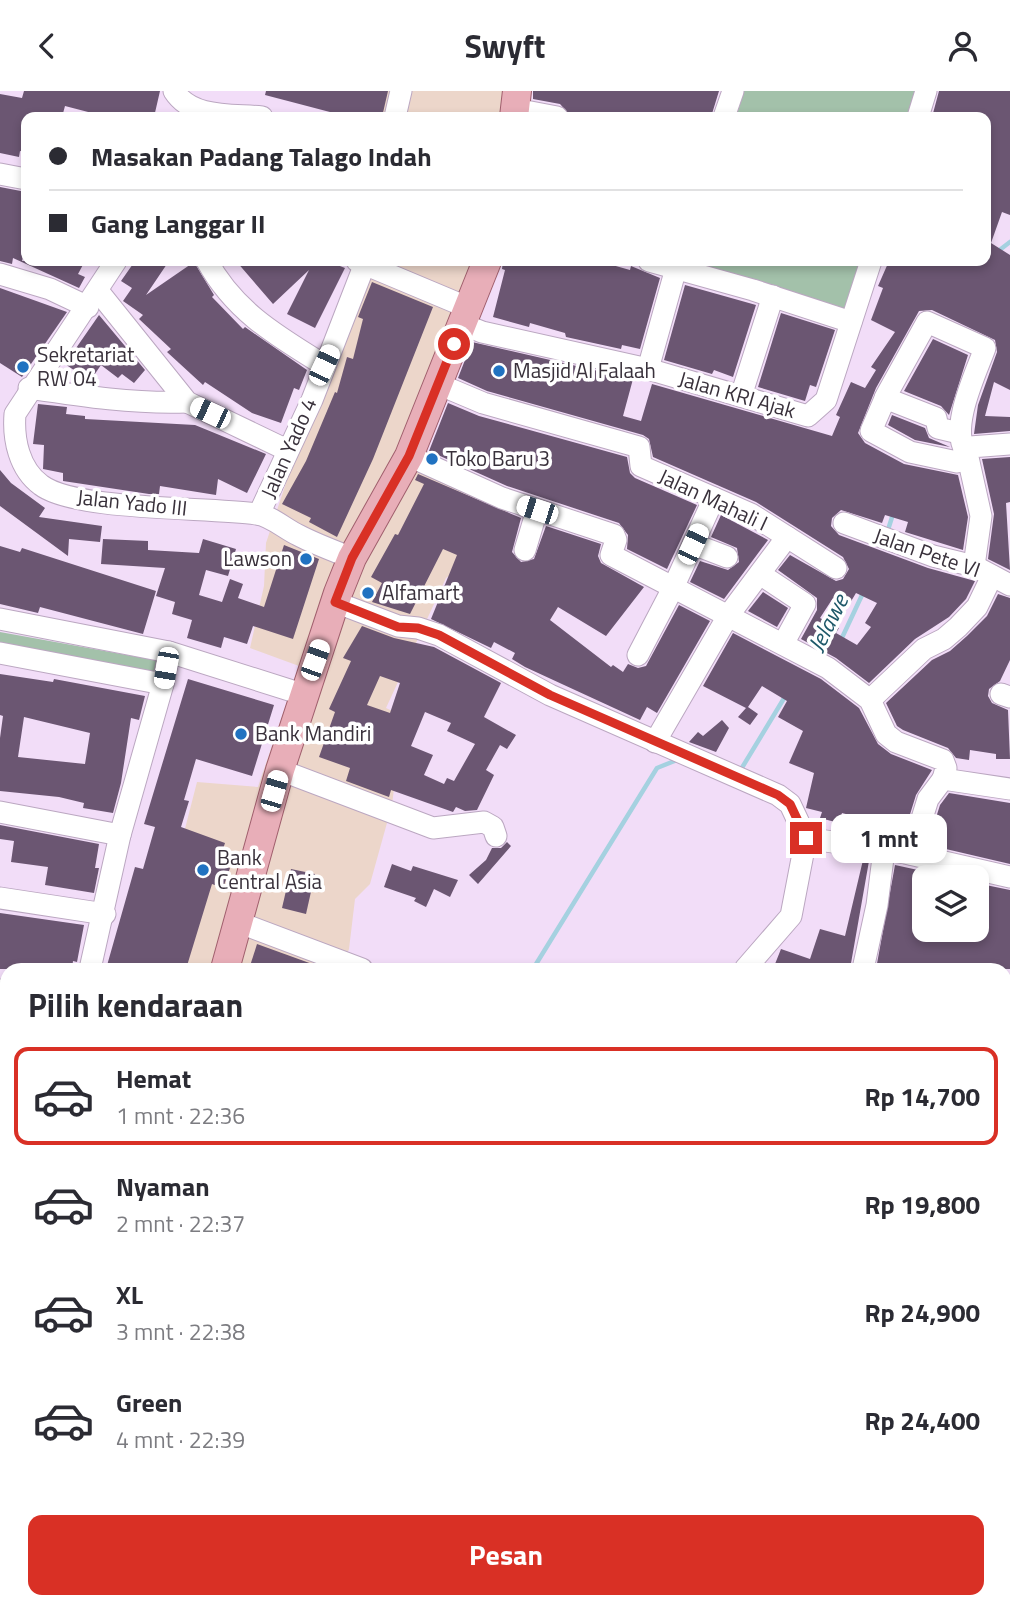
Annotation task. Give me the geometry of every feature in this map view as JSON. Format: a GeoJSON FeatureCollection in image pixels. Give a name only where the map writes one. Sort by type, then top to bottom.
{"type":"FeatureCollection","features":[{"type":"Feature","properties":{"kind":"main road"},"geometry":{"type":"LineString","coordinates":[[227,963],[281,770],[335,602],[352,558],[409,456],[485,266]]}},
{"type":"Feature","properties":{"kind":"street"},"geometry":{"type":"LineString","coordinates":[[396,112],[401,91]]}},
{"type":"Feature","properties":{"kind":"street"},"geometry":{"type":"LineString","coordinates":[[726,112],[733,91]]}},
{"type":"Feature","properties":{"kind":"street"},"geometry":{"type":"LineString","coordinates":[[920,112],[926,91]]}},
{"type":"Feature","properties":{"kind":"street"},"geometry":{"type":"LineString","coordinates":[[515,106],[538,112]]}},
{"type":"Feature","properties":{"kind":"street"},"geometry":{"type":"LineString","coordinates":[[183,107],[222,112]]}},
{"type":"Feature","properties":{"kind":"street"},"geometry":{"type":"LineString","coordinates":[[0,174],[21,178]]}},
{"type":"Feature","properties":{"kind":"street","name":"Jalan Yado III"},"geometry":{"type":"LineString","coordinates":[[113,266],[93,299],[29,388],[7,408],[15,444],[28,471],[41,485],[63,496],[140,506],[260,514],[299,536],[352,558]]}},
{"type":"Feature","properties":{"kind":"street"},"geometry":{"type":"LineString","coordinates":[[210,266],[226,292],[257,323],[324,365]]}},
{"type":"Feature","properties":{"kind":"street","name":"Jalan Yado 4"},"geometry":{"type":"LineString","coordinates":[[260,514],[312,400],[324,365],[351,305],[359,266]]}},
{"type":"Feature","properties":{"kind":"street","name":"Jalan KRI Ajak"},"geometry":{"type":"LineString","coordinates":[[366,266],[465,316],[482,332],[648,369],[808,416],[826,400],[851,323]]}},
{"type":"Feature","properties":{"kind":"street"},"geometry":{"type":"LineString","coordinates":[[648,369],[676,266]]}},
{"type":"Feature","properties":{"kind":"street"},"geometry":{"type":"LineString","coordinates":[[683,266],[851,323],[869,266]]}},
{"type":"Feature","properties":{"kind":"street"},"geometry":{"type":"LineString","coordinates":[[0,274],[93,299],[187,402],[287,450]]}},
{"type":"Feature","properties":{"kind":"street"},"geometry":{"type":"LineString","coordinates":[[741,396],[773,296]]}},
{"type":"Feature","properties":{"kind":"street"},"geometry":{"type":"LineString","coordinates":[[927,322],[985,348],[972,379],[963,443],[957,462],[912,453],[872,433],[885,398],[927,322]]}},
{"type":"Feature","properties":{"kind":"street","name":"Jalan Mahali I"},"geometry":{"type":"LineString","coordinates":[[438,384],[483,403],[639,447],[641,466],[751,514],[836,568]]}},
{"type":"Feature","properties":{"kind":"street"},"geometry":{"type":"LineString","coordinates":[[29,388],[109,399],[187,402]]}},
{"type":"Feature","properties":{"kind":"street"},"geometry":{"type":"LineString","coordinates":[[885,398],[938,420],[938,428],[970,447],[1010,445]]}},
{"type":"Feature","properties":{"kind":"street"},"geometry":{"type":"LineString","coordinates":[[870,700],[924,649],[944,639],[958,627],[977,607],[992,576],[963,443]]}},
{"type":"Feature","properties":{"kind":"street"},"geometry":{"type":"LineString","coordinates":[[409,456],[502,498],[614,535],[616,540],[611,555],[824,666],[870,700],[886,734],[895,742],[946,764],[943,779],[928,799],[908,854]]}},
{"type":"Feature","properties":{"kind":"street"},"geometry":{"type":"LineString","coordinates":[[638,655],[673,588],[714,498]]}},
{"type":"Feature","properties":{"kind":"street"},"geometry":{"type":"LineString","coordinates":[[525,550],[537,510]]}},
{"type":"Feature","properties":{"kind":"street","name":"Jalan Pete VI"},"geometry":{"type":"LineString","coordinates":[[844,523],[992,576]]}},
{"type":"Feature","properties":{"kind":"street"},"geometry":{"type":"LineString","coordinates":[[655,742],[728,616],[787,537]]}},
{"type":"Feature","properties":{"kind":"street"},"geometry":{"type":"LineString","coordinates":[[693,544],[727,557]]}},
{"type":"Feature","properties":{"kind":"street"},"geometry":{"type":"LineString","coordinates":[[760,574],[805,604],[783,645]]}},
{"type":"Feature","properties":{"kind":"street"},"geometry":{"type":"LineString","coordinates":[[335,602],[398,627],[418,628],[439,635],[550,695],[786,800],[806,838],[791,916],[750,963]]}},
{"type":"Feature","properties":{"kind":"street"},"geometry":{"type":"LineString","coordinates":[[0,619],[169,652],[305,695]]}},
{"type":"Feature","properties":{"kind":"street"},"geometry":{"type":"LineString","coordinates":[[92,963],[105,914],[120,835],[163,684],[169,652]]}},
{"type":"Feature","properties":{"kind":"street"},"geometry":{"type":"LineString","coordinates":[[0,653],[163,684]]}},
{"type":"Feature","properties":{"kind":"street"},"geometry":{"type":"LineString","coordinates":[[281,770],[433,828],[484,822],[493,827],[496,836]]}},
{"type":"Feature","properties":{"kind":"street"},"geometry":{"type":"LineString","coordinates":[[943,779],[1010,789]]}},
{"type":"Feature","properties":{"kind":"street"},"geometry":{"type":"LineString","coordinates":[[0,813],[120,835]]}},
{"type":"Feature","properties":{"kind":"street"},"geometry":{"type":"LineString","coordinates":[[806,838],[908,854],[1010,877]]}},
{"type":"Feature","properties":{"kind":"street"},"geometry":{"type":"LineString","coordinates":[[864,963],[877,905],[884,850]]}},
{"type":"Feature","properties":{"kind":"street"},"geometry":{"type":"LineString","coordinates":[[0,898],[105,914]]}},
{"type":"Feature","properties":{"kind":"street"},"geometry":{"type":"LineString","coordinates":[[240,923],[330,963]]}},
{"type":"Feature","properties":{"kind":"shaded area"},"geometry":{"type":"Polygon","coordinates":[[[341,91],[522,91],[519,112],[337,112],[341,91]]]}},
{"type":"Feature","properties":{"kind":"shaded area"},"geometry":{"type":"Polygon","coordinates":[[[358,266],[486,266],[414,460],[510,502],[495,542],[446,578],[386,708],[403,716],[392,805],[370,884],[355,899],[349,949],[343,963],[151,963],[197,782],[258,787],[299,666],[250,648],[264,586],[266,543],[358,266]]]}},
{"type":"Feature","properties":{"kind":"green space"},"geometry":{"type":"Polygon","coordinates":[[[744,91],[918,91],[912,112],[738,112],[744,91]]]}},
{"type":"Feature","properties":{"kind":"green space"},"geometry":{"type":"Polygon","coordinates":[[[706,266],[862,266],[848,311],[706,266]]]}},
{"type":"Feature","properties":{"kind":"green space"},"geometry":{"type":"Polygon","coordinates":[[[0,632],[160,661],[161,684],[0,661],[0,632]]]}},
{"type":"Feature","properties":{"kind":"building"},"geometry":{"type":"Polygon","coordinates":[[[24,91],[160,91],[155,112],[88,112],[65,106],[63,112],[21,112],[19,157],[0,153],[0,94],[22,98],[24,91]]]}},
{"type":"Feature","properties":{"kind":"building"},"geometry":{"type":"Polygon","coordinates":[[[266,91],[388,91],[383,112],[330,112],[265,95],[266,91]]]}},
{"type":"Feature","properties":{"kind":"building"},"geometry":{"type":"Polygon","coordinates":[[[533,91],[719,91],[713,112],[567,112],[560,104],[533,99],[533,91]]]}},
{"type":"Feature","properties":{"kind":"building"},"geometry":{"type":"Polygon","coordinates":[[[939,91],[1010,91],[1010,215],[1002,212],[991,243],[991,112],[933,112],[939,91]]]}},
{"type":"Feature","properties":{"kind":"building"},"geometry":{"type":"Polygon","coordinates":[[[0,187],[21,191],[21,262],[13,258],[12,264],[0,261],[0,187]]]}},
{"type":"Feature","properties":{"kind":"building"},"geometry":{"type":"Polygon","coordinates":[[[991,243],[1010,255],[1010,390],[994,382],[985,416],[1010,417],[1010,431],[974,434],[978,405],[997,352],[995,340],[932,310],[919,311],[876,388],[858,433],[865,443],[904,464],[958,475],[968,517],[963,550],[905,532],[908,522],[885,515],[882,523],[841,510],[832,518],[831,526],[839,535],[928,568],[975,581],[966,599],[949,617],[915,639],[869,683],[836,658],[801,639],[817,610],[817,598],[778,570],[790,555],[836,581],[843,579],[849,569],[843,557],[756,502],[653,457],[649,439],[643,435],[487,391],[458,378],[472,342],[633,379],[623,416],[641,421],[652,384],[832,436],[840,417],[836,415],[851,382],[865,388],[876,370],[871,367],[895,332],[871,320],[883,288],[878,286],[887,266],[991,266],[991,243]],[[856,593],[850,603],[839,597],[838,600],[833,598],[820,618],[839,628],[836,633],[857,645],[871,627],[865,623],[877,603],[856,593]]]}},
{"type":"Feature","properties":{"kind":"building"},"geometry":{"type":"Polygon","coordinates":[[[31,266],[82,266],[78,274],[85,277],[79,288],[31,266]]]}},
{"type":"Feature","properties":{"kind":"building"},"geometry":{"type":"Polygon","coordinates":[[[132,266],[166,266],[146,295],[188,266],[196,266],[214,295],[212,297],[243,329],[245,327],[307,370],[299,390],[294,388],[281,423],[252,413],[205,382],[203,385],[167,352],[171,349],[139,319],[143,315],[123,301],[132,288],[121,281],[132,266]]]}},
{"type":"Feature","properties":{"kind":"building"},"geometry":{"type":"Polygon","coordinates":[[[240,266],[345,268],[315,328],[287,314],[309,270],[273,304],[240,266]]]}},
{"type":"Feature","properties":{"kind":"building"},"geometry":{"type":"Polygon","coordinates":[[[502,266],[616,266],[630,270],[631,266],[660,278],[640,349],[622,345],[621,349],[566,337],[565,333],[530,323],[529,327],[493,317],[505,270],[502,266]]]}},
{"type":"Feature","properties":{"kind":"building"},"geometry":{"type":"Polygon","coordinates":[[[372,282],[433,307],[373,459],[337,537],[309,522],[311,518],[282,504],[306,461],[335,392],[337,393],[347,357],[353,359],[363,319],[358,317],[372,282]]]}},
{"type":"Feature","properties":{"kind":"building"},"geometry":{"type":"Polygon","coordinates":[[[685,285],[756,305],[733,377],[714,370],[712,374],[664,360],[685,285]]]}},
{"type":"Feature","properties":{"kind":"building"},"geometry":{"type":"Polygon","coordinates":[[[0,288],[67,312],[22,377],[0,363],[0,288]]]}},
{"type":"Feature","properties":{"kind":"building"},"geometry":{"type":"Polygon","coordinates":[[[781,313],[835,330],[816,387],[810,385],[805,401],[758,387],[781,313]]]}},
{"type":"Feature","properties":{"kind":"building"},"geometry":{"type":"Polygon","coordinates":[[[99,315],[145,370],[134,383],[122,374],[118,378],[101,365],[90,381],[65,364],[99,315]]]}},
{"type":"Feature","properties":{"kind":"building"},"geometry":{"type":"Polygon","coordinates":[[[933,339],[968,355],[949,415],[941,406],[904,391],[933,339]]]}},
{"type":"Feature","properties":{"kind":"building"},"geometry":{"type":"Polygon","coordinates":[[[448,403],[479,416],[627,457],[630,473],[635,478],[697,505],[667,569],[627,549],[628,535],[619,523],[507,486],[429,451],[448,403]]]}},
{"type":"Feature","properties":{"kind":"building"},"geometry":{"type":"Polygon","coordinates":[[[38,404],[67,407],[66,414],[85,416],[85,419],[195,425],[266,454],[247,493],[218,479],[216,495],[160,486],[159,494],[149,494],[63,481],[63,473],[43,469],[44,445],[33,444],[38,404]]]}},
{"type":"Feature","properties":{"kind":"building"},"geometry":{"type":"Polygon","coordinates":[[[892,415],[925,428],[929,438],[950,447],[915,440],[888,425],[892,415]]]}},
{"type":"Feature","properties":{"kind":"building"},"geometry":{"type":"Polygon","coordinates":[[[1010,457],[1010,502],[1006,503],[1010,570],[988,559],[994,514],[982,459],[1010,457]]]}},
{"type":"Feature","properties":{"kind":"building"},"geometry":{"type":"Polygon","coordinates":[[[0,470],[11,483],[45,508],[39,517],[102,526],[100,542],[69,539],[68,556],[0,506],[0,470]]]}},
{"type":"Feature","properties":{"kind":"building"},"geometry":{"type":"Polygon","coordinates":[[[418,474],[521,518],[512,552],[521,562],[534,559],[546,526],[601,544],[598,556],[601,563],[644,587],[606,636],[558,607],[550,620],[611,667],[613,665],[623,672],[628,664],[638,668],[646,666],[679,605],[710,621],[657,713],[647,707],[640,720],[525,667],[512,659],[515,653],[494,642],[491,648],[431,619],[457,555],[443,549],[410,614],[372,602],[382,583],[371,577],[395,534],[398,535],[424,484],[415,480],[418,474]]]}},
{"type":"Feature","properties":{"kind":"building"},"geometry":{"type":"Polygon","coordinates":[[[721,515],[768,540],[724,599],[690,582],[700,561],[728,570],[739,562],[737,548],[711,537],[721,515]]]}},
{"type":"Feature","properties":{"kind":"building"},"geometry":{"type":"Polygon","coordinates":[[[103,539],[148,541],[148,550],[199,553],[203,539],[236,549],[228,576],[206,570],[199,595],[222,602],[230,579],[243,584],[238,598],[264,607],[284,545],[319,559],[293,639],[253,626],[247,644],[224,637],[221,648],[187,638],[192,620],[172,614],[175,602],[156,596],[165,568],[101,564],[103,539]]]}},
{"type":"Feature","properties":{"kind":"building"},"geometry":{"type":"Polygon","coordinates":[[[0,546],[20,552],[22,548],[156,591],[143,634],[40,607],[38,613],[0,604],[0,546]]]}},
{"type":"Feature","properties":{"kind":"building"},"geometry":{"type":"Polygon","coordinates":[[[763,592],[788,608],[777,627],[748,611],[763,592]]]}},
{"type":"Feature","properties":{"kind":"building"},"geometry":{"type":"Polygon","coordinates":[[[998,594],[1010,598],[1010,660],[1000,681],[989,689],[988,696],[992,703],[1008,710],[1010,759],[996,759],[996,754],[970,750],[969,760],[956,758],[948,748],[897,726],[886,703],[932,660],[950,651],[967,636],[987,616],[998,594]]]}},
{"type":"Feature","properties":{"kind":"building"},"geometry":{"type":"Polygon","coordinates":[[[362,626],[394,638],[434,647],[501,683],[484,717],[516,735],[507,749],[500,745],[486,770],[494,775],[477,810],[465,811],[456,807],[453,812],[391,790],[389,797],[346,781],[350,768],[319,757],[335,712],[329,709],[351,661],[343,658],[362,626]],[[380,676],[367,705],[390,713],[400,683],[380,676]],[[425,712],[411,746],[433,755],[424,775],[444,784],[447,778],[454,781],[475,744],[447,731],[451,723],[425,712]]]}},
{"type":"Feature","properties":{"kind":"building"},"geometry":{"type":"Polygon","coordinates":[[[733,633],[821,679],[859,708],[878,744],[891,754],[932,770],[916,795],[903,837],[872,821],[842,813],[839,823],[820,818],[822,812],[806,808],[814,773],[789,763],[803,731],[778,717],[787,701],[762,686],[748,707],[758,714],[750,725],[738,717],[746,708],[703,686],[733,633]]]}},
{"type":"Feature","properties":{"kind":"building"},"geometry":{"type":"Polygon","coordinates":[[[0,674],[53,682],[54,679],[145,696],[139,720],[131,718],[121,783],[113,813],[83,808],[84,803],[59,797],[0,791],[0,738],[3,716],[0,715],[0,674]],[[24,717],[18,757],[85,764],[90,733],[24,717]]]}},
{"type":"Feature","properties":{"kind":"building"},"geometry":{"type":"Polygon","coordinates":[[[188,679],[274,705],[252,776],[196,759],[184,800],[189,801],[181,827],[225,843],[218,864],[230,868],[223,888],[212,884],[188,963],[108,963],[135,867],[143,869],[155,827],[144,824],[188,679]]]}},
{"type":"Feature","properties":{"kind":"building"},"geometry":{"type":"Polygon","coordinates":[[[722,720],[729,728],[716,752],[689,742],[698,732],[703,736],[722,720]]]}},
{"type":"Feature","properties":{"kind":"building"},"geometry":{"type":"Polygon","coordinates":[[[949,793],[1010,803],[1010,864],[933,846],[936,828],[933,827],[940,805],[949,793]]]}},
{"type":"Feature","properties":{"kind":"building"},"geometry":{"type":"Polygon","coordinates":[[[0,825],[99,844],[95,868],[99,868],[94,893],[45,885],[48,867],[11,862],[14,841],[0,839],[0,825]]]}},
{"type":"Feature","properties":{"kind":"building"},"geometry":{"type":"Polygon","coordinates":[[[507,842],[511,846],[478,884],[469,875],[486,860],[492,848],[501,848],[507,842]]]}},
{"type":"Feature","properties":{"kind":"building"},"geometry":{"type":"Polygon","coordinates":[[[863,860],[869,861],[851,963],[775,963],[781,949],[810,959],[820,929],[845,936],[863,860]]]}},
{"type":"Feature","properties":{"kind":"building"},"geometry":{"type":"Polygon","coordinates":[[[392,864],[411,871],[413,866],[458,880],[450,897],[434,889],[426,907],[414,901],[416,898],[384,887],[392,864]]]}},
{"type":"Feature","properties":{"kind":"building"},"geometry":{"type":"Polygon","coordinates":[[[895,865],[912,869],[912,942],[989,942],[989,886],[1010,890],[1010,963],[877,963],[895,865]]]}},
{"type":"Feature","properties":{"kind":"building"},"geometry":{"type":"Polygon","coordinates":[[[291,869],[315,874],[306,914],[282,908],[291,869]]]}},
{"type":"Feature","properties":{"kind":"building"},"geometry":{"type":"Polygon","coordinates":[[[0,913],[84,925],[77,962],[0,963],[0,913]]]}},
{"type":"Feature","properties":{"kind":"building"},"geometry":{"type":"Polygon","coordinates":[[[257,944],[309,963],[251,963],[257,944]]]}},
{"type":"Feature","properties":{"kind":"waterway","name":"Jelawe"},"geometry":{"type":"LineString","coordinates":[[997,252],[1010,242]]}},
{"type":"Feature","properties":{"kind":"waterway","name":"Jelawe"},"geometry":{"type":"LineString","coordinates":[[887,533],[893,514]]}},
{"type":"Feature","properties":{"kind":"waterway","name":"Jelawe"},"geometry":{"type":"LineString","coordinates":[[840,642],[863,593]]}},
{"type":"Feature","properties":{"kind":"waterway","name":"Jelawe"},"geometry":{"type":"LineString","coordinates":[[740,771],[786,695]]}},
{"type":"Feature","properties":{"kind":"waterway","name":"Jelawe"},"geometry":{"type":"LineString","coordinates":[[537,963],[657,768],[677,760]]}},
{"type":"Feature","properties":{"kind":"place","name":"Sekretariat RW 04"},"geometry":{"type":"Point","coordinates":[23,367]}},
{"type":"Feature","properties":{"kind":"place","name":"Masjid Al Falaah"},"geometry":{"type":"Point","coordinates":[499,371]}},
{"type":"Feature","properties":{"kind":"place","name":"Toko Baru 3"},"geometry":{"type":"Point","coordinates":[432,459]}},
{"type":"Feature","properties":{"kind":"place","name":"Lawson"},"geometry":{"type":"Point","coordinates":[306,559]}},
{"type":"Feature","properties":{"kind":"place","name":"Alfamart"},"geometry":{"type":"Point","coordinates":[368,593]}},
{"type":"Feature","properties":{"kind":"place","name":"Bank Mandiri"},"geometry":{"type":"Point","coordinates":[241,734]}},
{"type":"Feature","properties":{"kind":"place","name":"Bank Central Asia"},"geometry":{"type":"Point","coordinates":[203,870]}},
{"type":"Feature","properties":{"kind":"route"},"geometry":{"type":"LineString","coordinates":[[454,344],[409,456],[352,558],[335,602],[398,627],[418,628],[439,635],[452,641],[459,649],[495,664],[550,695],[778,795],[790,804],[806,838]]}}]}
